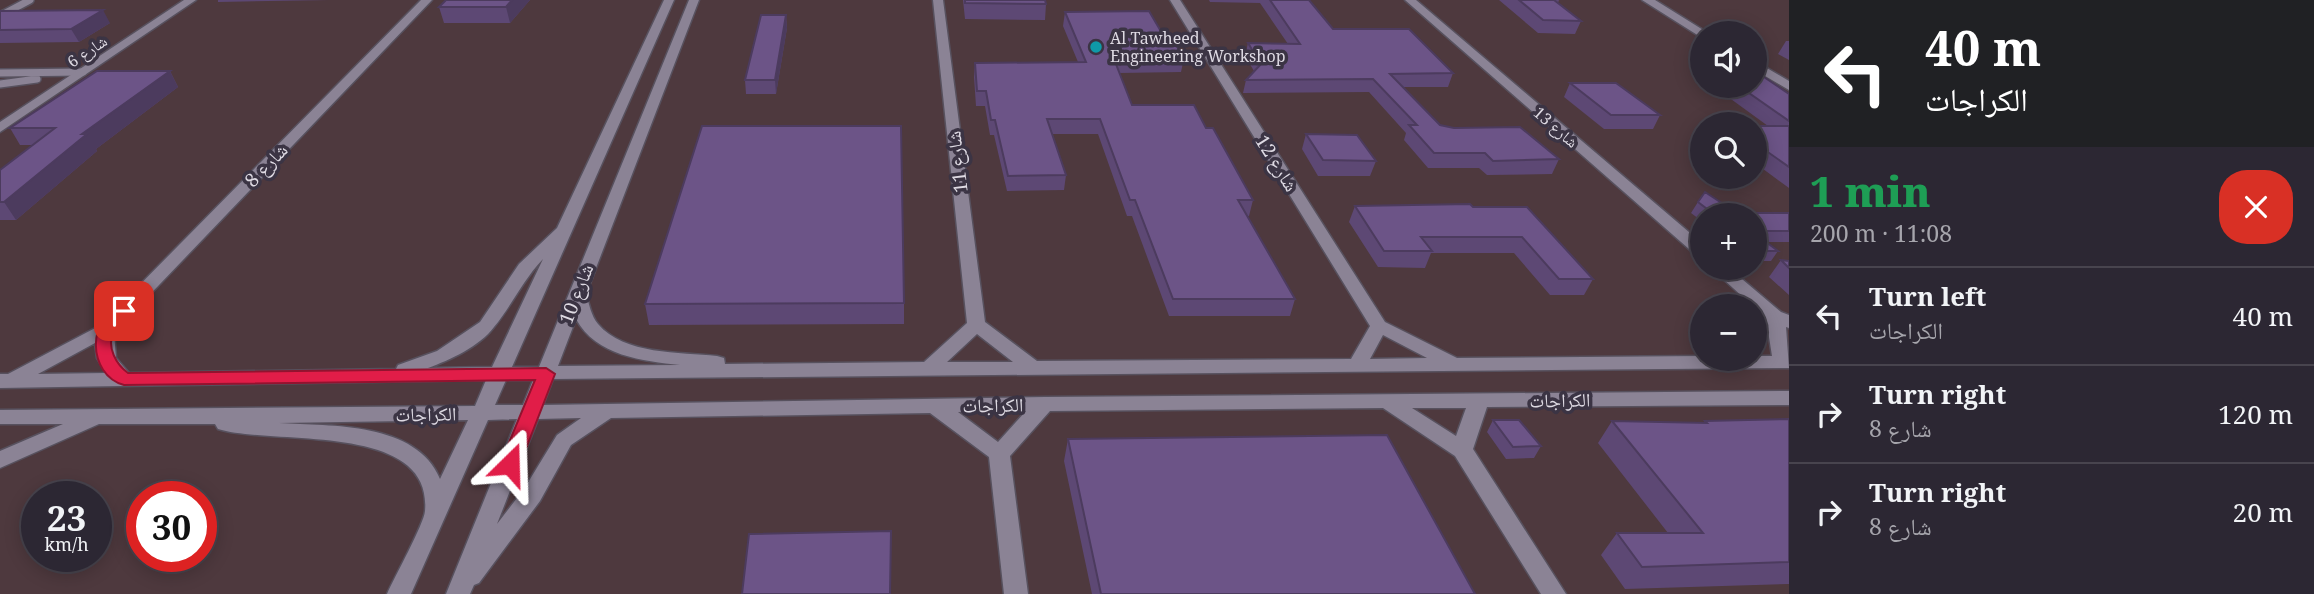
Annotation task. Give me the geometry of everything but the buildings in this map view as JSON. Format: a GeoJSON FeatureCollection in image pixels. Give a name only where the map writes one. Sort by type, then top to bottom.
{"type":"FeatureCollection","features":[{"type":"Feature","properties":{"kind":"street","name":"شارع 6"},"geometry":{"type":"LineString","coordinates":[[0,128],[191,0]]}},
{"type":"Feature","properties":{"kind":"street","name":"شارع 8"},"geometry":{"type":"LineString","coordinates":[[4,381],[60,356],[105,330],[427,0]]}},
{"type":"Feature","properties":{"kind":"street","name":"شارع 10"},"geometry":{"type":"LineString","coordinates":[[399,594],[669,0]]}},
{"type":"Feature","properties":{"kind":"street","name":"شارع 10"},"geometry":{"type":"LineString","coordinates":[[459,592],[694,0]]}},
{"type":"Feature","properties":{"kind":"street","name":"شارع 11"},"geometry":{"type":"LineString","coordinates":[[938,0],[976,324]]}},
{"type":"Feature","properties":{"kind":"street","name":"شارع 12"},"geometry":{"type":"LineString","coordinates":[[1175,0],[1379,326]]}},
{"type":"Feature","properties":{"kind":"street","name":"شارع 13"},"geometry":{"type":"LineString","coordinates":[[1410,0],[1690,242]]}},
{"type":"Feature","properties":{"kind":"street"},"geometry":{"type":"LineString","coordinates":[[1647,0],[1690,26]]}},
{"type":"Feature","properties":{"kind":"street"},"geometry":{"type":"LineString","coordinates":[[1767,72],[1789,86]]}},
{"type":"Feature","properties":{"kind":"street","name":"شارع 10"},"geometry":{"type":"LineString","coordinates":[[383,377],[421,366],[470,340],[499,310],[525,268],[565,227]]}},
{"type":"Feature","properties":{"kind":"street"},"geometry":{"type":"LineString","coordinates":[[1734,280],[1782,319],[1785,362]]}},
{"type":"Feature","properties":{"kind":"street","name":"الكراجات"},"geometry":{"type":"LineString","coordinates":[[577,292],[582,313],[590,327],[601,338],[616,346],[755,370]]}},
{"type":"Feature","properties":{"kind":"street"},"geometry":{"type":"LineString","coordinates":[[926,371],[976,324],[1036,370]]}},
{"type":"Feature","properties":{"kind":"street"},"geometry":{"type":"LineString","coordinates":[[1356,366],[1379,326],[1455,365]]}},
{"type":"Feature","properties":{"kind":"street"},"geometry":{"type":"LineString","coordinates":[[105,330],[105,358],[112,370],[124,379]]}},
{"type":"Feature","properties":{"kind":"street","name":"الكراجات"},"geometry":{"type":"LineString","coordinates":[[4,381],[755,370],[926,371],[1785,362]]}},
{"type":"Feature","properties":{"kind":"street","name":"الكراجات"},"geometry":{"type":"LineString","coordinates":[[0,417],[482,414],[935,405],[1789,398]]}},
{"type":"Feature","properties":{"kind":"street"},"geometry":{"type":"LineString","coordinates":[[1462,450],[1479,400]]}},
{"type":"Feature","properties":{"kind":"street"},"geometry":{"type":"LineString","coordinates":[[1386,401],[1462,450],[1555,594]]}},
{"type":"Feature","properties":{"kind":"street"},"geometry":{"type":"LineString","coordinates":[[999,454],[1045,404]]}},
{"type":"Feature","properties":{"kind":"street"},"geometry":{"type":"LineString","coordinates":[[935,405],[999,454],[1016,594]]}},
{"type":"Feature","properties":{"kind":"street","name":"شارع 10"},"geometry":{"type":"LineString","coordinates":[[459,592],[533,495],[564,440],[606,412]]}},
{"type":"Feature","properties":{"kind":"street"},"geometry":{"type":"LineString","coordinates":[[0,460],[33,443],[107,417]]}},
{"type":"Feature","properties":{"kind":"street","name":"الكراجات"},"geometry":{"type":"LineString","coordinates":[[197,417],[248,429],[364,438],[389,443],[419,461],[429,477],[436,511]]}},
{"type":"Feature","properties":{"kind":"lane"},"geometry":{"type":"LineString","coordinates":[[0,16],[30,0]]}},
{"type":"Feature","properties":{"kind":"lane"},"geometry":{"type":"LineString","coordinates":[[0,73],[79,75]]}},
{"type":"Feature","properties":{"kind":"lane"},"geometry":{"type":"LineString","coordinates":[[0,84],[79,75]]}},
{"type":"Feature","properties":{"kind":"shaded area"},"geometry":{"type":"Polygon","coordinates":[[[0,0],[1789,0],[1789,594],[0,594],[0,0]]]}},
{"type":"Feature","properties":{"kind":"place","name":"Al Tawheed Engineering Workshop"},"geometry":{"type":"Point","coordinates":[1096,47]}},
{"type":"Feature","properties":{"kind":"route"},"geometry":{"type":"LineString","coordinates":[[124,311],[105,330],[103,344],[105,358],[112,370],[124,379],[546,374],[510,464]]}}]}
